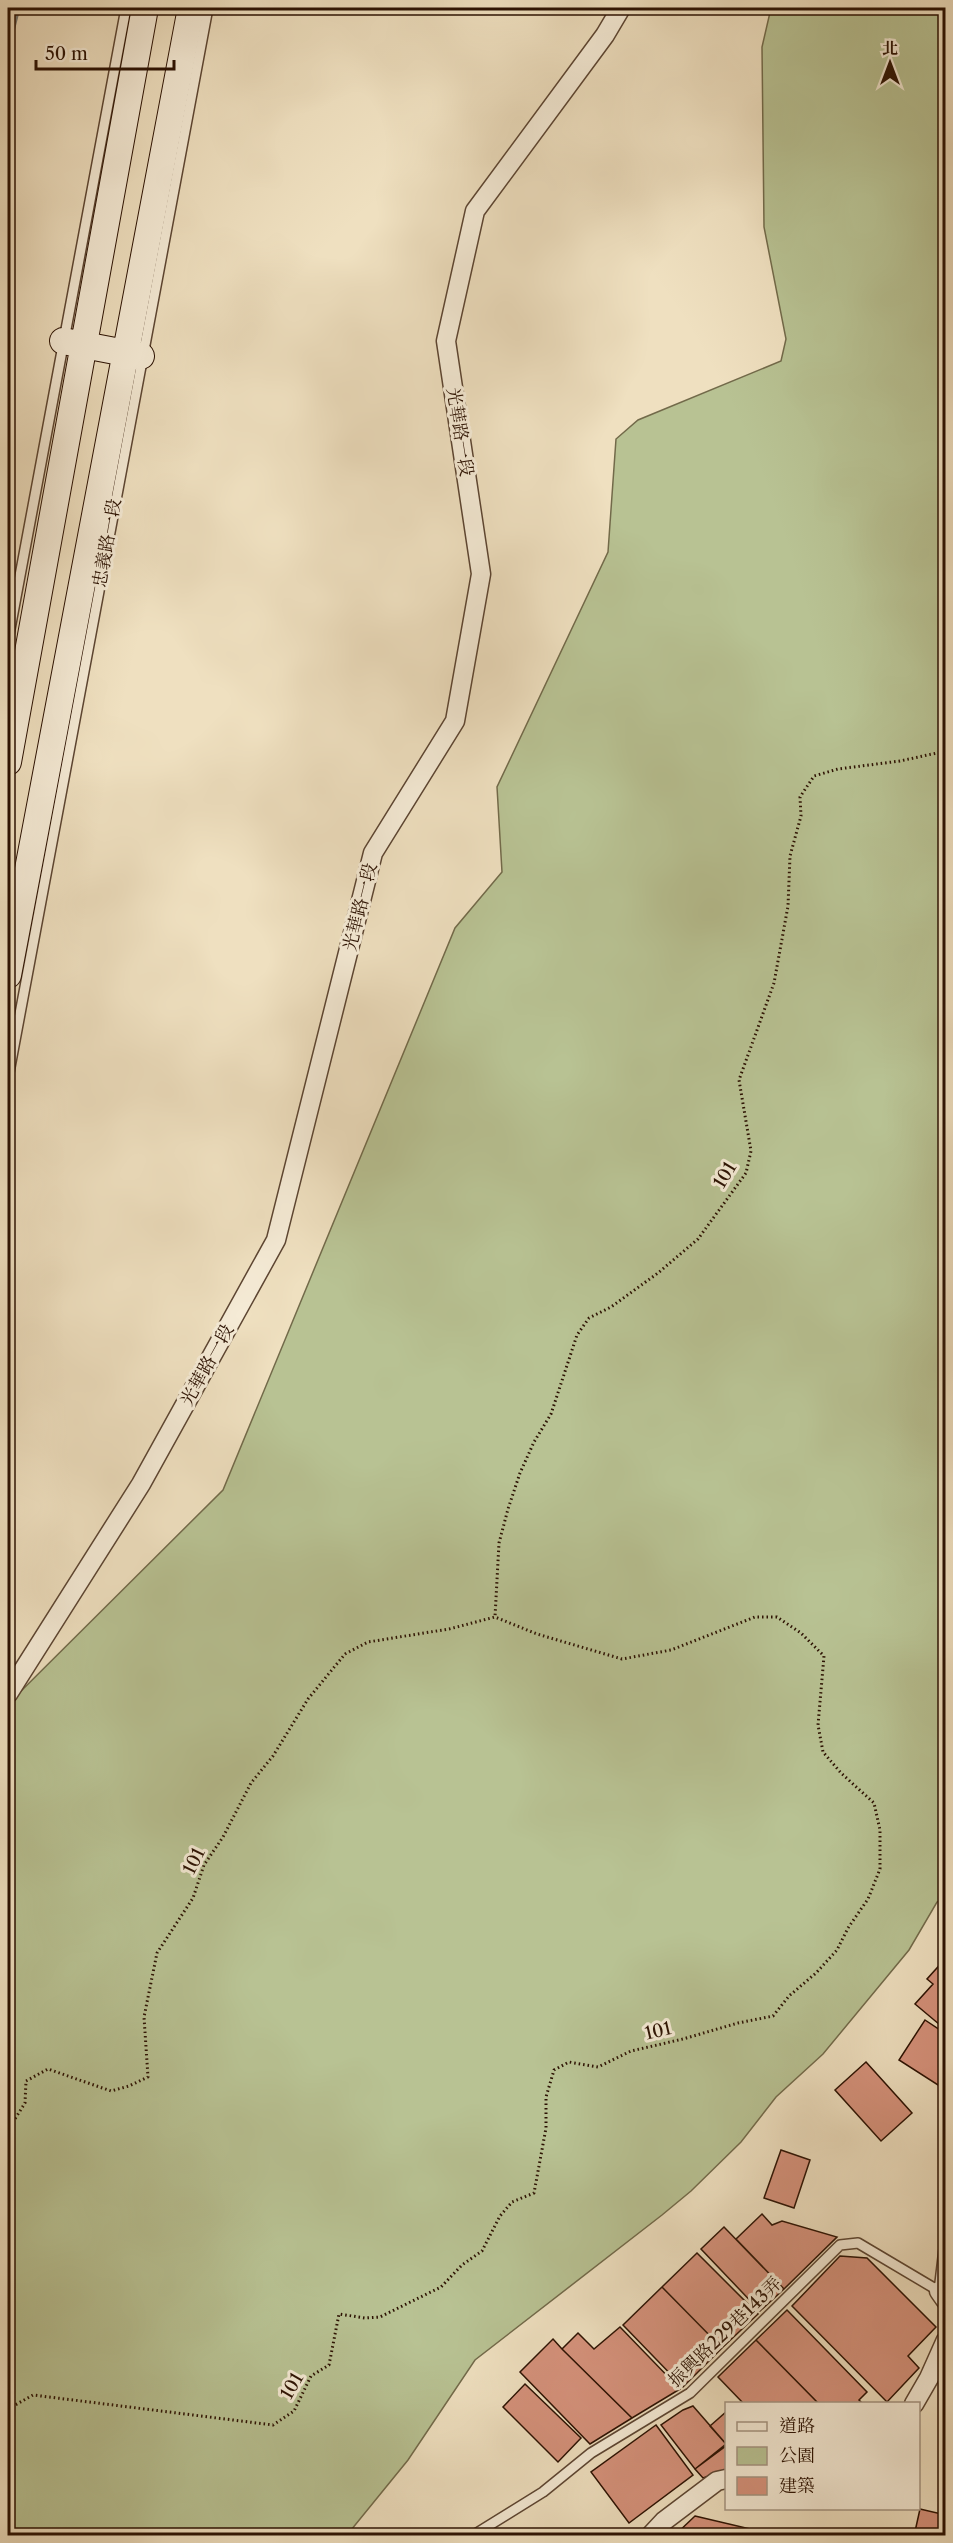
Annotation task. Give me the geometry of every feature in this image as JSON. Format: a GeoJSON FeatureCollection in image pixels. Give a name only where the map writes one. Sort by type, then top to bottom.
{"type":"FeatureCollection","features":[{"type":"Feature","properties":{"kind":"main road"},"geometry":{"type":"LineString","coordinates":[[8,762],[74,343],[145,8]]}},
{"type":"Feature","properties":{"kind":"main road","name":"忠義路一段"},"geometry":{"type":"LineString","coordinates":[[8,975],[134,354],[191,8]]}},
{"type":"Feature","properties":{"kind":"main road"},"geometry":{"type":"LineString","coordinates":[[74,343],[134,354]]}},
{"type":"Feature","properties":{"kind":"street","name":"光華路一段"},"geometry":{"type":"LineString","coordinates":[[8,1694],[141,1484],[276,1240],[373,853],[455,721],[481,574],[446,341],[475,211],[605,35],[621,8]]}},
{"type":"Feature","properties":{"kind":"street"},"geometry":{"type":"LineString","coordinates":[[915,2402],[945,2340]]}},
{"type":"Feature","properties":{"kind":"street"},"geometry":{"type":"LineString","coordinates":[[650,2535],[664,2521],[717,2481],[725,2479]]}},
{"type":"Feature","properties":{"kind":"lane"},"geometry":{"type":"LineString","coordinates":[[8,640],[74,343],[126,8]]}},
{"type":"Feature","properties":{"kind":"lane","name":"忠義路一段"},"geometry":{"type":"LineString","coordinates":[[8,1078],[134,354],[208,8]]}},
{"type":"Feature","properties":{"kind":"lane"},"geometry":{"type":"LineString","coordinates":[[942,2296],[945,2232]]}},
{"type":"Feature","properties":{"kind":"lane","name":"振興路229巷143弄"},"geometry":{"type":"LineString","coordinates":[[472,2535],[543,2492],[591,2453],[690,2393],[840,2245],[858,2243],[942,2296]]}},
{"type":"Feature","properties":{"kind":"path","name":"101"},"geometry":{"type":"LineString","coordinates":[[495,1617],[499,1543],[508,1509],[520,1473],[534,1442],[551,1414],[577,1335],[589,1318],[611,1307],[658,1273],[698,1239],[746,1173],[751,1151],[739,1080],[774,983],[788,906],[790,856],[801,816],[800,797],[814,776],[838,769],[900,761],[945,751]]}},
{"type":"Feature","properties":{"kind":"path","name":"101"},"geometry":{"type":"LineString","coordinates":[[8,2130],[25,2103],[26,2081],[48,2069],[111,2091],[148,2077],[144,2017],[157,1953],[193,1898],[204,1865],[228,1829],[251,1783],[273,1756],[308,1699],[345,1654],[368,1642],[449,1629],[495,1617],[537,1634],[622,1659],[671,1650],[755,1617],[777,1617],[801,1633],[824,1656],[818,1725],[823,1752],[841,1773],[874,1803],[880,1830],[880,1869],[868,1899],[848,1928],[837,1950],[816,1973],[789,1996],[773,2016],[631,2051],[598,2067],[569,2062],[554,2070],[546,2097],[546,2128],[534,2193],[512,2202],[500,2216],[482,2251],[462,2265],[441,2288],[380,2317],[366,2318],[339,2314],[329,2366],[311,2376],[294,2411],[273,2425],[33,2395],[8,2409]]}},
{"type":"Feature","properties":{"kind":"green space"},"geometry":{"type":"Polygon","coordinates":[[[771,8],[945,8],[945,1898],[937,1902],[909,1950],[823,2054],[776,2097],[741,2142],[691,2191],[662,2215],[475,2360],[408,2460],[347,2535],[8,2536],[8,1704],[223,1490],[455,928],[502,872],[497,787],[608,552],[616,439],[638,420],[781,361],[786,339],[764,227],[762,47],[771,8]]]}},
{"type":"Feature","properties":{"kind":"building"},"geometry":{"type":"Polygon","coordinates":[[[946,1958],[946,2030],[915,2004],[933,1984],[927,1979],[946,1958]]]}},
{"type":"Feature","properties":{"kind":"building"},"geometry":{"type":"Polygon","coordinates":[[[925,2020],[946,2034],[946,2075],[938,2085],[899,2060],[925,2020]]]}},
{"type":"Feature","properties":{"kind":"building"},"geometry":{"type":"Polygon","coordinates":[[[866,2062],[912,2113],[881,2141],[835,2090],[866,2062]]]}},
{"type":"Feature","properties":{"kind":"building"},"geometry":{"type":"Polygon","coordinates":[[[781,2150],[810,2160],[794,2208],[764,2198],[781,2150]]]}},
{"type":"Feature","properties":{"kind":"building"},"geometry":{"type":"Polygon","coordinates":[[[762,2214],[772,2225],[782,2221],[837,2237],[784,2289],[736,2239],[762,2214]]]}},
{"type":"Feature","properties":{"kind":"building"},"geometry":{"type":"Polygon","coordinates":[[[724,2227],[784,2289],[760,2311],[701,2249],[724,2227]]]}},
{"type":"Feature","properties":{"kind":"building"},"geometry":{"type":"Polygon","coordinates":[[[697,2253],[758,2314],[722,2348],[662,2287],[697,2253]]]}},
{"type":"Feature","properties":{"kind":"building"},"geometry":{"type":"Polygon","coordinates":[[[840,2256],[867,2258],[936,2327],[908,2356],[919,2368],[887,2402],[792,2306],[840,2256]]]}},
{"type":"Feature","properties":{"kind":"building"},"geometry":{"type":"Polygon","coordinates":[[[662,2287],[722,2348],[683,2387],[623,2325],[662,2287]]]}},
{"type":"Feature","properties":{"kind":"building"},"geometry":{"type":"Polygon","coordinates":[[[787,2310],[867,2392],[859,2400],[861,2402],[817,2402],[756,2340],[787,2310]]]}},
{"type":"Feature","properties":{"kind":"building"},"geometry":{"type":"Polygon","coordinates":[[[620,2327],[680,2389],[632,2418],[562,2349],[578,2333],[594,2349],[620,2327]]]}},
{"type":"Feature","properties":{"kind":"building"},"geometry":{"type":"Polygon","coordinates":[[[553,2339],[632,2418],[590,2444],[520,2372],[553,2339]]]}},
{"type":"Feature","properties":{"kind":"building"},"geometry":{"type":"Polygon","coordinates":[[[756,2340],[817,2402],[742,2402],[718,2377],[756,2340]]]}},
{"type":"Feature","properties":{"kind":"building"},"geometry":{"type":"Polygon","coordinates":[[[525,2384],[581,2438],[558,2462],[503,2407],[525,2384]]]}},
{"type":"Feature","properties":{"kind":"building"},"geometry":{"type":"Polygon","coordinates":[[[693,2406],[725,2443],[695,2469],[661,2425],[693,2406]]]}},
{"type":"Feature","properties":{"kind":"building"},"geometry":{"type":"Polygon","coordinates":[[[725,2413],[725,2443],[710,2426],[725,2413]]]}},
{"type":"Feature","properties":{"kind":"building"},"geometry":{"type":"Polygon","coordinates":[[[656,2425],[693,2475],[629,2523],[591,2472],[656,2425]]]}},
{"type":"Feature","properties":{"kind":"building"},"geometry":{"type":"Polygon","coordinates":[[[725,2447],[725,2470],[703,2478],[695,2469],[725,2447]]]}},
{"type":"Feature","properties":{"kind":"building"},"geometry":{"type":"Polygon","coordinates":[[[920,2509],[946,2515],[946,2536],[914,2536],[920,2509]]]}},
{"type":"Feature","properties":{"kind":"building"},"geometry":{"type":"Polygon","coordinates":[[[695,2516],[780,2536],[674,2536],[695,2516]]]}},
{"type":"Feature","properties":{"kind":"waterway"},"geometry":{"type":"LineString","coordinates":[[8,47],[18,8]]}}]}
